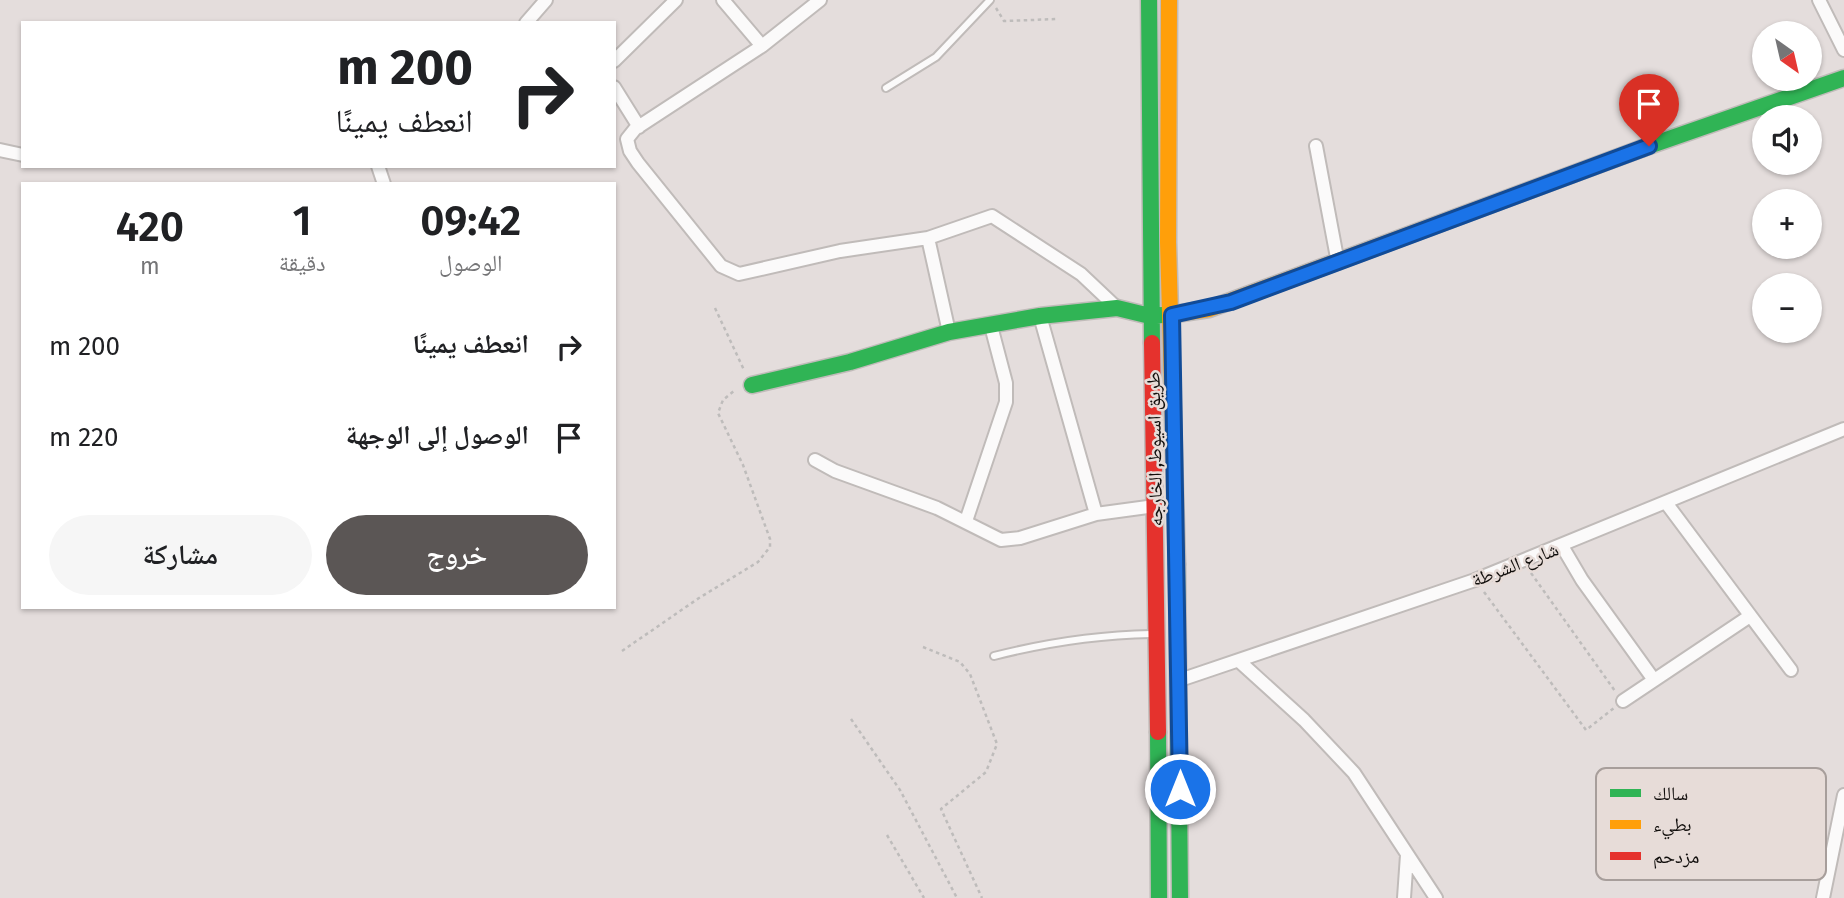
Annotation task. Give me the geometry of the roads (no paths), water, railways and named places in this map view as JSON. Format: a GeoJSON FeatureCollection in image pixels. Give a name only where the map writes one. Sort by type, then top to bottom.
{"type":"FeatureCollection","features":[{"type":"Feature","properties":{"kind":"main road","name":"طريق اسيوط, الخارجه"},"geometry":{"type":"LineString","coordinates":[[1149,0],[1150,316],[1158,634],[1159,898]]}},
{"type":"Feature","properties":{"kind":"main road","name":"طريق اسيوط, الخارجه"},"geometry":{"type":"LineString","coordinates":[[1169,0],[1168,242],[1180,681],[1180,898]]}},
{"type":"Feature","properties":{"kind":"main road"},"geometry":{"type":"LineString","coordinates":[[752,385],[850,362],[949,332],[1040,316],[1117,307],[1150,316],[1172,315],[1231,302],[1580,170],[1844,78]]}},
{"type":"Feature","properties":{"kind":"main road"},"geometry":{"type":"LineString","coordinates":[[1158,634],[1179,634]]}},
{"type":"Feature","properties":{"kind":"street"},"geometry":{"type":"LineString","coordinates":[[528,21],[546,0]]}},
{"type":"Feature","properties":{"kind":"street"},"geometry":{"type":"LineString","coordinates":[[616,59],[676,0]]}},
{"type":"Feature","properties":{"kind":"street"},"geometry":{"type":"LineString","coordinates":[[723,0],[762,46]]}},
{"type":"Feature","properties":{"kind":"street"},"geometry":{"type":"LineString","coordinates":[[820,0],[762,46],[639,127],[627,139],[629,151],[721,266],[732,274],[738,274],[840,251],[928,238],[987,217],[998,218],[1081,274],[1117,307]]}},
{"type":"Feature","properties":{"kind":"street"},"geometry":{"type":"LineString","coordinates":[[1819,0],[1844,50]]}},
{"type":"Feature","properties":{"kind":"street"},"geometry":{"type":"LineString","coordinates":[[616,90],[639,127]]}},
{"type":"Feature","properties":{"kind":"street"},"geometry":{"type":"LineString","coordinates":[[1316,146],[1338,263]]}},
{"type":"Feature","properties":{"kind":"street"},"geometry":{"type":"LineString","coordinates":[[0,150],[21,155]]}},
{"type":"Feature","properties":{"kind":"street"},"geometry":{"type":"LineString","coordinates":[[928,238],[949,332]]}},
{"type":"Feature","properties":{"kind":"street"},"geometry":{"type":"LineString","coordinates":[[1040,316],[1096,514]]}},
{"type":"Feature","properties":{"kind":"street"},"geometry":{"type":"LineString","coordinates":[[966,521],[1006,402],[1006,383],[991,326]]}},
{"type":"Feature","properties":{"kind":"street","name":"شارع الشرطة"},"geometry":{"type":"LineString","coordinates":[[1180,681],[1523,562],[1844,429]]}},
{"type":"Feature","properties":{"kind":"street"},"geometry":{"type":"LineString","coordinates":[[815,460],[835,471],[908,496],[966,521],[990,536],[1008,540],[1096,514],[1155,506]]}},
{"type":"Feature","properties":{"kind":"street"},"geometry":{"type":"LineString","coordinates":[[1667,504],[1791,670]]}},
{"type":"Feature","properties":{"kind":"street"},"geometry":{"type":"LineString","coordinates":[[1562,546],[1582,580],[1654,680]]}},
{"type":"Feature","properties":{"kind":"street"},"geometry":{"type":"LineString","coordinates":[[1622,701],[1750,616]]}},
{"type":"Feature","properties":{"kind":"street"},"geometry":{"type":"LineString","coordinates":[[1239,661],[1304,720],[1354,773],[1436,898]]}},
{"type":"Feature","properties":{"kind":"street"},"geometry":{"type":"LineString","coordinates":[[1823,898],[1844,795]]}},
{"type":"Feature","properties":{"kind":"street"},"geometry":{"type":"LineString","coordinates":[[1404,898],[1407,855]]}},
{"type":"Feature","properties":{"kind":"lane"},"geometry":{"type":"LineString","coordinates":[[887,88],[936,57],[990,0]]}},
{"type":"Feature","properties":{"kind":"lane"},"geometry":{"type":"LineString","coordinates":[[994,656],[1038,645],[1115,635],[1158,634]]}}]}
